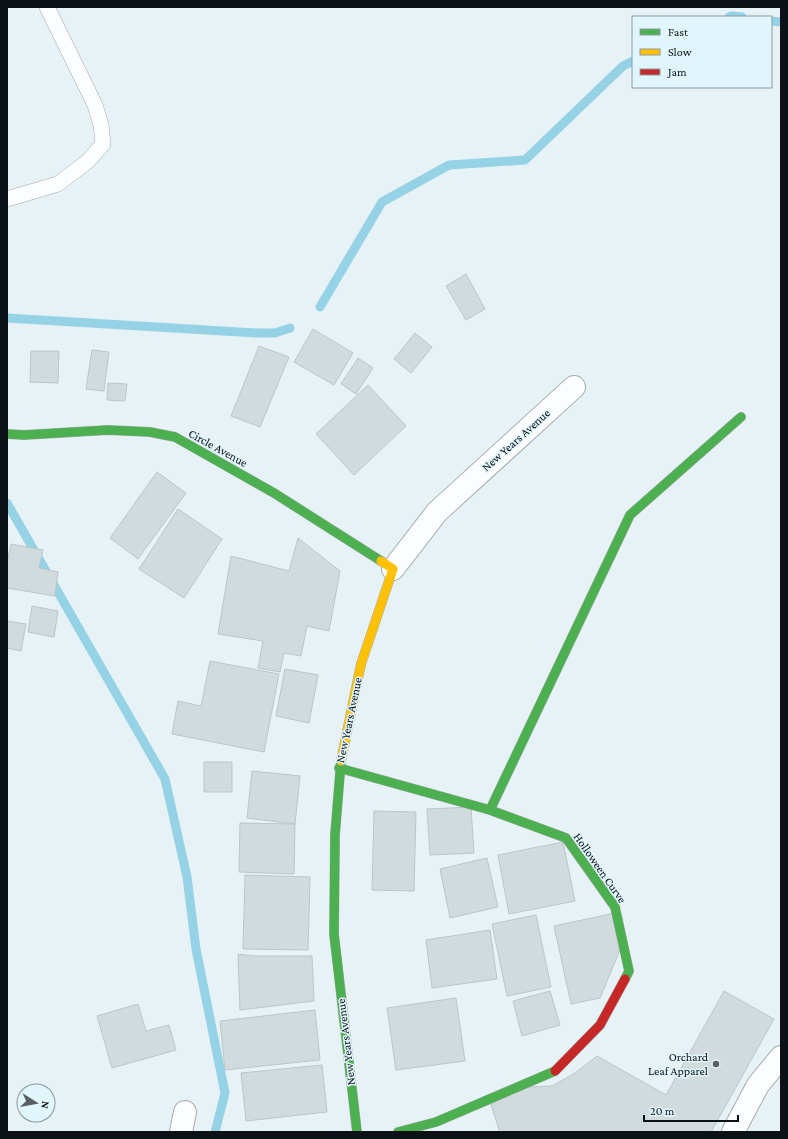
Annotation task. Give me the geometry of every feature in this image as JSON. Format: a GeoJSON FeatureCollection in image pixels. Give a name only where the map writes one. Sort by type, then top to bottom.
{"type":"FeatureCollection","features":[{"type":"Feature","properties":{"kind":"street","name":"New Years Avenue"},"geometry":{"type":"LineString","coordinates":[[357,1132],[334,934],[335,835],[339,768],[361,664],[393,569],[437,512],[574,388]]}},
{"type":"Feature","properties":{"kind":"street"},"geometry":{"type":"LineString","coordinates":[[490,810],[630,515],[741,417]]}},
{"type":"Feature","properties":{"kind":"street","name":"Circle Avenue"},"geometry":{"type":"LineString","coordinates":[[7,434],[24,435],[108,430],[150,432],[175,437],[274,493],[393,569]]}},
{"type":"Feature","properties":{"kind":"street","name":"Holloween Curve"},"geometry":{"type":"LineString","coordinates":[[339,768],[490,810],[566,838],[615,907],[629,971],[600,1025],[555,1071],[436,1122],[398,1132]]}},
{"type":"Feature","properties":{"kind":"street"},"geometry":{"type":"LineString","coordinates":[[733,1132],[758,1085],[781,1057]]}},
{"type":"Feature","properties":{"kind":"lane"},"geometry":{"type":"LineString","coordinates":[[7,199],[58,184],[88,161],[103,144],[102,125],[95,105],[47,7]]}},
{"type":"Feature","properties":{"kind":"building"},"geometry":{"type":"Polygon","coordinates":[[[466,274],[485,309],[466,320],[446,286],[466,274]]]}},
{"type":"Feature","properties":{"kind":"building"},"geometry":{"type":"Polygon","coordinates":[[[313,329],[353,353],[334,385],[294,362],[313,329]]]}},
{"type":"Feature","properties":{"kind":"building"},"geometry":{"type":"Polygon","coordinates":[[[415,333],[432,347],[411,373],[394,359],[415,333]]]}},
{"type":"Feature","properties":{"kind":"building"},"geometry":{"type":"Polygon","coordinates":[[[259,346],[289,357],[260,427],[231,416],[259,346]]]}},
{"type":"Feature","properties":{"kind":"building"},"geometry":{"type":"Polygon","coordinates":[[[92,350],[109,352],[104,391],[86,389],[92,350]]]}},
{"type":"Feature","properties":{"kind":"building"},"geometry":{"type":"Polygon","coordinates":[[[31,351],[59,351],[58,383],[30,382],[31,351]]]}},
{"type":"Feature","properties":{"kind":"building"},"geometry":{"type":"Polygon","coordinates":[[[358,358],[373,368],[356,394],[341,384],[358,358]]]}},
{"type":"Feature","properties":{"kind":"building"},"geometry":{"type":"Polygon","coordinates":[[[108,383],[127,384],[125,401],[107,400],[108,383]]]}},
{"type":"Feature","properties":{"kind":"building"},"geometry":{"type":"Polygon","coordinates":[[[368,385],[406,426],[354,475],[316,434],[368,385]]]}},
{"type":"Feature","properties":{"kind":"building"},"geometry":{"type":"Polygon","coordinates":[[[157,472],[186,493],[138,559],[110,538],[157,472]]]}},
{"type":"Feature","properties":{"kind":"building"},"geometry":{"type":"Polygon","coordinates":[[[178,509],[222,539],[184,598],[139,569],[178,509]]]}},
{"type":"Feature","properties":{"kind":"building"},"geometry":{"type":"Polygon","coordinates":[[[298,538],[340,571],[329,631],[307,626],[301,656],[284,653],[280,672],[258,668],[263,641],[218,634],[231,556],[289,571],[298,538]]]}},
{"type":"Feature","properties":{"kind":"building"},"geometry":{"type":"Polygon","coordinates":[[[11,544],[43,550],[39,568],[58,572],[55,596],[7,588],[7,563],[11,544]]]}},
{"type":"Feature","properties":{"kind":"building"},"geometry":{"type":"Polygon","coordinates":[[[32,606],[58,611],[54,637],[28,632],[32,606]]]}},
{"type":"Feature","properties":{"kind":"building"},"geometry":{"type":"Polygon","coordinates":[[[7,621],[26,624],[21,651],[7,648],[7,621]]]}},
{"type":"Feature","properties":{"kind":"building"},"geometry":{"type":"Polygon","coordinates":[[[210,661],[279,674],[264,752],[172,734],[178,701],[201,706],[210,661]]]}},
{"type":"Feature","properties":{"kind":"building"},"geometry":{"type":"Polygon","coordinates":[[[285,669],[318,675],[309,723],[276,716],[285,669]]]}},
{"type":"Feature","properties":{"kind":"building"},"geometry":{"type":"Polygon","coordinates":[[[204,762],[232,762],[232,792],[204,792],[204,762]]]}},
{"type":"Feature","properties":{"kind":"building"},"geometry":{"type":"Polygon","coordinates":[[[252,771],[300,776],[295,824],[247,818],[252,771]]]}},
{"type":"Feature","properties":{"kind":"building"},"geometry":{"type":"Polygon","coordinates":[[[471,807],[474,853],[430,855],[427,809],[471,807]]]}},
{"type":"Feature","properties":{"kind":"building"},"geometry":{"type":"Polygon","coordinates":[[[374,811],[416,812],[414,891],[372,890],[374,811]]]}},
{"type":"Feature","properties":{"kind":"building"},"geometry":{"type":"Polygon","coordinates":[[[240,823],[295,824],[294,874],[239,872],[240,823]]]}},
{"type":"Feature","properties":{"kind":"building"},"geometry":{"type":"Polygon","coordinates":[[[563,842],[575,901],[509,914],[498,855],[563,842]]]}},
{"type":"Feature","properties":{"kind":"building"},"geometry":{"type":"Polygon","coordinates":[[[487,858],[498,907],[450,918],[440,869],[487,858]]]}},
{"type":"Feature","properties":{"kind":"building"},"geometry":{"type":"Polygon","coordinates":[[[245,875],[310,877],[308,950],[243,949],[245,875]]]}},
{"type":"Feature","properties":{"kind":"building"},"geometry":{"type":"Polygon","coordinates":[[[615,913],[622,945],[600,998],[571,1004],[554,926],[615,913]]]}},
{"type":"Feature","properties":{"kind":"building"},"geometry":{"type":"Polygon","coordinates":[[[536,915],[551,987],[507,996],[492,924],[536,915]]]}},
{"type":"Feature","properties":{"kind":"building"},"geometry":{"type":"Polygon","coordinates":[[[490,930],[497,979],[432,988],[426,940],[490,930]]]}},
{"type":"Feature","properties":{"kind":"building"},"geometry":{"type":"Polygon","coordinates":[[[238,954],[254,956],[312,956],[314,1001],[240,1010],[238,954]]]}},
{"type":"Feature","properties":{"kind":"building"},"geometry":{"type":"Polygon","coordinates":[[[550,991],[560,1025],[522,1036],[513,1001],[550,991]]]}},
{"type":"Feature","properties":{"kind":"building","name":"Orchard Leaf Apparel"},"geometry":{"type":"Polygon","coordinates":[[[724,991],[774,1019],[711,1132],[500,1132],[490,1102],[527,1087],[552,1086],[575,1073],[597,1056],[666,1095],[724,991]]]}},
{"type":"Feature","properties":{"kind":"building"},"geometry":{"type":"Polygon","coordinates":[[[456,998],[465,1061],[396,1070],[387,1008],[456,998]]]}},
{"type":"Feature","properties":{"kind":"building"},"geometry":{"type":"Polygon","coordinates":[[[138,1004],[146,1031],[169,1025],[176,1050],[112,1068],[97,1016],[138,1004]]]}},
{"type":"Feature","properties":{"kind":"building"},"geometry":{"type":"Polygon","coordinates":[[[315,1010],[320,1060],[225,1070],[220,1021],[315,1010]]]}},
{"type":"Feature","properties":{"kind":"building"},"geometry":{"type":"Polygon","coordinates":[[[322,1065],[327,1112],[246,1121],[241,1073],[322,1065]]]}},
{"type":"Feature","properties":{"kind":"waterway"},"geometry":{"type":"LineString","coordinates":[[772,21],[781,22]]}},
{"type":"Feature","properties":{"kind":"waterway"},"geometry":{"type":"LineString","coordinates":[[320,307],[382,202],[449,165],[525,160],[623,66],[632,62]]}},
{"type":"Feature","properties":{"kind":"waterway"},"geometry":{"type":"LineString","coordinates":[[7,318],[257,333],[275,333],[290,328]]}},
{"type":"Feature","properties":{"kind":"waterway"},"geometry":{"type":"LineString","coordinates":[[7,503],[165,779],[187,877],[196,949],[225,1093],[215,1132]]}},
{"type":"Feature","properties":{"kind":"traffic: fast"},"geometry":{"type":"LineString","coordinates":[[490,810],[630,515],[741,417]]}},
{"type":"Feature","properties":{"kind":"traffic: fast"},"geometry":{"type":"LineString","coordinates":[[7,434],[24,435],[108,430],[150,432],[175,437],[274,493],[381,561]]}},
{"type":"Feature","properties":{"kind":"traffic: fast"},"geometry":{"type":"LineString","coordinates":[[341,761],[335,835],[334,934],[357,1132]]}},
{"type":"Feature","properties":{"kind":"traffic: fast"},"geometry":{"type":"LineString","coordinates":[[339,768],[490,810],[566,838],[615,907],[629,971],[625,979]]}},
{"type":"Feature","properties":{"kind":"traffic: fast"},"geometry":{"type":"LineString","coordinates":[[398,1132],[436,1122],[555,1071]]}},
{"type":"Feature","properties":{"kind":"traffic: slow"},"geometry":{"type":"LineString","coordinates":[[341,761],[361,664],[393,569],[381,561]]}},
{"type":"Feature","properties":{"kind":"traffic: jam"},"geometry":{"type":"LineString","coordinates":[[555,1071],[600,1025],[625,979]]}},
{"type":"Feature","properties":{"kind":"place","name":"Orchard Leaf Apparel"},"geometry":{"type":"Point","coordinates":[716,1064]}}]}
